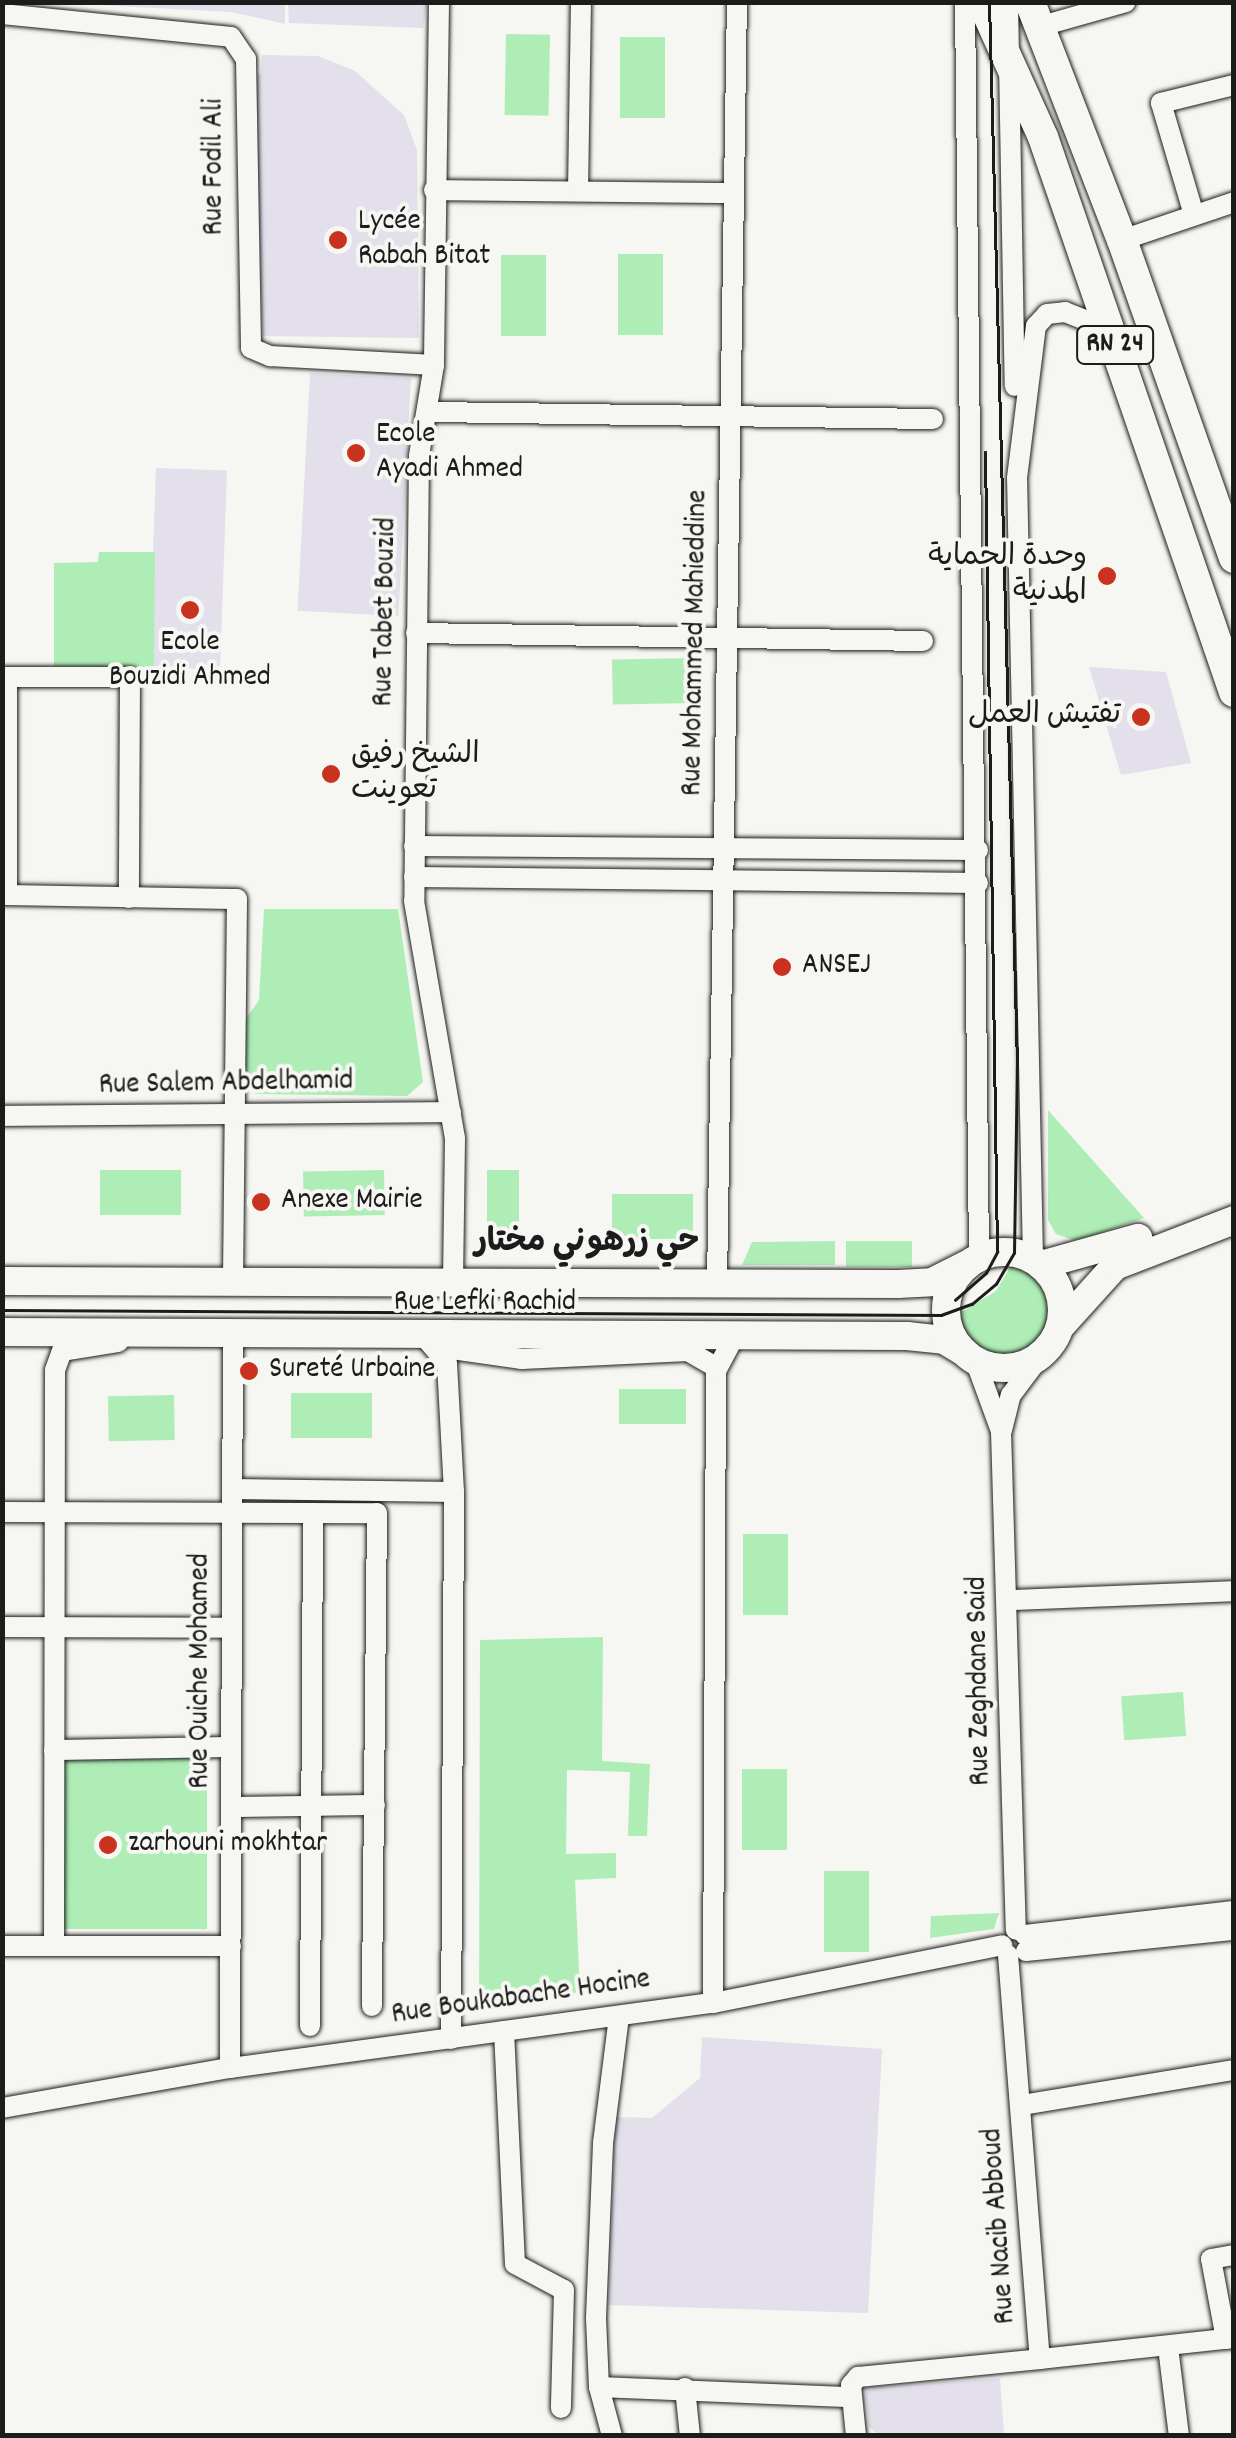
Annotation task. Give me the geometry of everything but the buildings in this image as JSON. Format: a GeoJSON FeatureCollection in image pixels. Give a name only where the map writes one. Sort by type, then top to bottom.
{"type":"FeatureCollection","features":[{"type":"Feature","properties":{"kind":"main road","name":"RN 24"},"geometry":{"type":"LineString","coordinates":[[982,2],[1044,137],[1234,692]]}},
{"type":"Feature","properties":{"kind":"main road","name":"RN 24"},"geometry":{"type":"LineString","coordinates":[[1034,15],[1122,240],[1234,558]]}},
{"type":"Feature","properties":{"kind":"main road"},"geometry":{"type":"LineString","coordinates":[[1110,330],[1150,318]]}},
{"type":"Feature","properties":{"kind":"main road"},"geometry":{"type":"LineString","coordinates":[[2,1282],[718,1286],[932,1282],[974,1261],[1006,1252],[1037,1262],[1234,1203]]}},
{"type":"Feature","properties":{"kind":"main road"},"geometry":{"type":"LineString","coordinates":[[974,1261],[947,1304],[949,1327],[969,1356],[1010,1368],[1041,1354],[1115,1266],[1234,1220]]}},
{"type":"Feature","properties":{"kind":"main road"},"geometry":{"type":"LineString","coordinates":[[1037,1262],[1060,1295],[1059,1328]]}},
{"type":"Feature","properties":{"kind":"main road","name":"Rue Lefki Rachid"},"geometry":{"type":"LineString","coordinates":[[2,1332],[431,1342],[700,1354],[733,1339],[907,1336],[944,1340],[969,1356]]}},
{"type":"Feature","properties":{"kind":"street","name":"Rue Tabet Bouzid"},"geometry":{"type":"LineString","coordinates":[[439,2],[434,365],[431,412],[419,456],[414,877],[425,984],[451,1112],[453,1282]]}},
{"type":"Feature","properties":{"kind":"street"},"geometry":{"type":"LineString","coordinates":[[578,191],[581,2]]}},
{"type":"Feature","properties":{"kind":"street","name":"Rue Mohammed Mahieddine"},"geometry":{"type":"LineString","coordinates":[[718,1286],[737,2]]}},
{"type":"Feature","properties":{"kind":"street"},"geometry":{"type":"LineString","coordinates":[[966,2],[978,850],[974,1261]]}},
{"type":"Feature","properties":{"kind":"street"},"geometry":{"type":"LineString","coordinates":[[1008,2],[1037,1262]]}},
{"type":"Feature","properties":{"kind":"street"},"geometry":{"type":"LineString","coordinates":[[1034,15],[1126,2]]}},
{"type":"Feature","properties":{"kind":"street","name":"Rue Fodil Ali"},"geometry":{"type":"LineString","coordinates":[[2,14],[231,37],[246,58],[251,348],[270,356],[434,365]]}},
{"type":"Feature","properties":{"kind":"street"},"geometry":{"type":"LineString","coordinates":[[1194,215],[1162,103],[1234,85]]}},
{"type":"Feature","properties":{"kind":"street"},"geometry":{"type":"LineString","coordinates":[[434,190],[734,193]]}},
{"type":"Feature","properties":{"kind":"street"},"geometry":{"type":"LineString","coordinates":[[1122,240],[1194,215],[1231,209]]}},
{"type":"Feature","properties":{"kind":"street"},"geometry":{"type":"LineString","coordinates":[[1017,478],[1036,326],[1047,314],[1065,312],[1110,330]]}},
{"type":"Feature","properties":{"kind":"street"},"geometry":{"type":"LineString","coordinates":[[431,412],[933,420]]}},
{"type":"Feature","properties":{"kind":"street"},"geometry":{"type":"LineString","coordinates":[[416,633],[923,641]]}},
{"type":"Feature","properties":{"kind":"street"},"geometry":{"type":"LineString","coordinates":[[129,898],[130,677],[5,677],[5,895],[129,898],[237,899],[233,1284]]}},
{"type":"Feature","properties":{"kind":"street"},"geometry":{"type":"LineString","coordinates":[[414,846],[978,850]]}},
{"type":"Feature","properties":{"kind":"street"},"geometry":{"type":"LineString","coordinates":[[414,877],[978,883]]}},
{"type":"Feature","properties":{"kind":"street","name":"Rue Salem Abdelhamid"},"geometry":{"type":"LineString","coordinates":[[2,1116],[451,1112]]}},
{"type":"Feature","properties":{"kind":"street","name":"Rue Ouiche Mohamed"},"geometry":{"type":"LineString","coordinates":[[230,2068],[233,1336]]}},
{"type":"Feature","properties":{"kind":"street"},"geometry":{"type":"LineString","coordinates":[[54,1946],[55,1370],[62,1351],[156,1337]]}},
{"type":"Feature","properties":{"kind":"street"},"geometry":{"type":"LineString","coordinates":[[431,1342],[447,1364],[454,1492],[451,2038]]}},
{"type":"Feature","properties":{"kind":"street"},"geometry":{"type":"LineString","coordinates":[[700,1354],[713,2003]]}},
{"type":"Feature","properties":{"kind":"street"},"geometry":{"type":"LineString","coordinates":[[1001,1432],[1010,1395],[1041,1354]]}},
{"type":"Feature","properties":{"kind":"street"},"geometry":{"type":"LineString","coordinates":[[969,1356],[1001,1432]]}},
{"type":"Feature","properties":{"kind":"street","name":"Rue Zeghdane Said"},"geometry":{"type":"LineString","coordinates":[[1001,1432],[1011,1600],[1015,1943]]}},
{"type":"Feature","properties":{"kind":"street"},"geometry":{"type":"LineString","coordinates":[[232,1490],[454,1492]]}},
{"type":"Feature","properties":{"kind":"street"},"geometry":{"type":"LineString","coordinates":[[2,1512],[377,1513],[372,2006]]}},
{"type":"Feature","properties":{"kind":"street"},"geometry":{"type":"LineString","coordinates":[[310,2026],[313,1512]]}},
{"type":"Feature","properties":{"kind":"street"},"geometry":{"type":"LineString","coordinates":[[1011,1600],[1234,1591]]}},
{"type":"Feature","properties":{"kind":"street"},"geometry":{"type":"LineString","coordinates":[[2,1627],[232,1628]]}},
{"type":"Feature","properties":{"kind":"street"},"geometry":{"type":"LineString","coordinates":[[54,1750],[232,1747]]}},
{"type":"Feature","properties":{"kind":"street"},"geometry":{"type":"LineString","coordinates":[[231,1806],[375,1805]]}},
{"type":"Feature","properties":{"kind":"street"},"geometry":{"type":"LineString","coordinates":[[1015,1943],[1234,1911]]}},
{"type":"Feature","properties":{"kind":"street","name":"Rue Boukabache Hocine"},"geometry":{"type":"LineString","coordinates":[[2,2108],[46,2097],[230,2068],[713,2003],[1015,1943],[1234,1930]]}},
{"type":"Feature","properties":{"kind":"street","name":"Rue Nacib Abboud"},"geometry":{"type":"LineString","coordinates":[[1015,1943],[1040,2358],[1230,2339]]}},
{"type":"Feature","properties":{"kind":"street"},"geometry":{"type":"LineString","coordinates":[[2,1946],[231,1946]]}},
{"type":"Feature","properties":{"kind":"street"},"geometry":{"type":"LineString","coordinates":[[612,2436],[599,2387],[603,2144],[620,2016]]}},
{"type":"Feature","properties":{"kind":"street"},"geometry":{"type":"LineString","coordinates":[[504,2032],[515,2264],[564,2290],[560,2408]]}},
{"type":"Feature","properties":{"kind":"street"},"geometry":{"type":"LineString","coordinates":[[1022,2105],[1234,2070]]}},
{"type":"Feature","properties":{"kind":"street"},"geometry":{"type":"LineString","coordinates":[[1230,2339],[1211,2259],[1234,2255]]}},
{"type":"Feature","properties":{"kind":"street"},"geometry":{"type":"LineString","coordinates":[[1168,2347],[1179,2436]]}},
{"type":"Feature","properties":{"kind":"street"},"geometry":{"type":"LineString","coordinates":[[856,2436],[851,2385],[869,2374],[1040,2358]]}},
{"type":"Feature","properties":{"kind":"street"},"geometry":{"type":"LineString","coordinates":[[599,2387],[852,2397]]}},
{"type":"Feature","properties":{"kind":"street"},"geometry":{"type":"LineString","coordinates":[[686,2388],[690,2436]]}},
{"type":"Feature","properties":{"kind":"shaded area"},"geometry":{"type":"Polygon","coordinates":[[[288,2],[427,3],[423,28],[289,23],[288,2]]]}},
{"type":"Feature","properties":{"kind":"shaded area"},"geometry":{"type":"Polygon","coordinates":[[[58,3],[285,3],[285,24],[231,12],[58,3]]]}},
{"type":"Feature","properties":{"kind":"shaded area","name":"Lycée Rabah Bitat"},"geometry":{"type":"Polygon","coordinates":[[[262,55],[318,56],[355,71],[404,115],[417,150],[419,338],[263,336],[254,75],[261,74],[262,55]]]}},
{"type":"Feature","properties":{"kind":"shaded area"},"geometry":{"type":"Polygon","coordinates":[[[310,373],[411,378],[398,616],[298,611],[310,373]]]}},
{"type":"Feature","properties":{"kind":"shaded area","name":"Ecole Bouzidi Ahmed"},"geometry":{"type":"Polygon","coordinates":[[[156,468],[227,470],[220,669],[149,667],[156,468]]]}},
{"type":"Feature","properties":{"kind":"shaded area","name":"تفتيش العمل"},"geometry":{"type":"Polygon","coordinates":[[[1089,667],[1166,672],[1191,763],[1121,775],[1089,667]]]}},
{"type":"Feature","properties":{"kind":"shaded area"},"geometry":{"type":"Polygon","coordinates":[[[702,2037],[882,2049],[868,2313],[609,2305],[615,2117],[652,2118],[700,2078],[702,2037]]]}},
{"type":"Feature","properties":{"kind":"shaded area"},"geometry":{"type":"Polygon","coordinates":[[[1000,2378],[1004,2435],[878,2435],[869,2427],[865,2388],[1000,2378]]]}},
{"type":"Feature","properties":{"kind":"green space"},"geometry":{"type":"Polygon","coordinates":[[[506,34],[550,35],[549,116],[505,115],[506,34]]]}},
{"type":"Feature","properties":{"kind":"green space"},"geometry":{"type":"Polygon","coordinates":[[[620,37],[665,37],[665,118],[620,118],[620,37]]]}},
{"type":"Feature","properties":{"kind":"green space"},"geometry":{"type":"Polygon","coordinates":[[[618,254],[663,254],[663,335],[618,335],[618,254]]]}},
{"type":"Feature","properties":{"kind":"green space"},"geometry":{"type":"Polygon","coordinates":[[[501,255],[546,255],[546,336],[501,336],[501,255]]]}},
{"type":"Feature","properties":{"kind":"green space"},"geometry":{"type":"Polygon","coordinates":[[[99,552],[155,552],[154,667],[54,666],[54,563],[98,562],[99,552]]]}},
{"type":"Feature","properties":{"kind":"green space"},"geometry":{"type":"Polygon","coordinates":[[[693,658],[694,703],[613,704],[612,659],[693,658]]]}},
{"type":"Feature","properties":{"kind":"green space"},"geometry":{"type":"Polygon","coordinates":[[[264,909],[398,909],[423,1082],[407,1096],[255,1094],[244,1068],[245,1020],[259,1000],[264,909]]]}},
{"type":"Feature","properties":{"kind":"green space"},"geometry":{"type":"Polygon","coordinates":[[[1048,1110],[1144,1218],[1076,1241],[1056,1234],[1048,1220],[1048,1110]]]}},
{"type":"Feature","properties":{"kind":"green space"},"geometry":{"type":"Polygon","coordinates":[[[100,1170],[181,1170],[181,1215],[100,1215],[100,1170]]]}},
{"type":"Feature","properties":{"kind":"green space"},"geometry":{"type":"Polygon","coordinates":[[[384,1170],[385,1215],[304,1216],[303,1171],[384,1170]]]}},
{"type":"Feature","properties":{"kind":"green space"},"geometry":{"type":"Polygon","coordinates":[[[487,1170],[519,1170],[519,1233],[487,1233],[487,1170]]]}},
{"type":"Feature","properties":{"kind":"green space"},"geometry":{"type":"Polygon","coordinates":[[[612,1194],[693,1194],[693,1239],[612,1239],[612,1194]]]}},
{"type":"Feature","properties":{"kind":"green space"},"geometry":{"type":"Polygon","coordinates":[[[835,1241],[835,1265],[742,1265],[752,1242],[835,1241]]]}},
{"type":"Feature","properties":{"kind":"green space"},"geometry":{"type":"Polygon","coordinates":[[[846,1241],[912,1241],[912,1267],[846,1267],[846,1241]]]}},
{"type":"Feature","properties":{"kind":"green space"},"geometry":{"type":"Polygon","coordinates":[[[1014,1261],[1046,1282],[1053,1315],[1039,1344],[1012,1358],[996,1358],[968,1344],[955,1316],[996,1291],[1014,1261]]]}},
{"type":"Feature","properties":{"kind":"green space"},"geometry":{"type":"Polygon","coordinates":[[[619,1389],[686,1389],[686,1424],[619,1424],[619,1389]]]}},
{"type":"Feature","properties":{"kind":"green space"},"geometry":{"type":"Polygon","coordinates":[[[291,1393],[372,1393],[372,1438],[291,1438],[291,1393]]]}},
{"type":"Feature","properties":{"kind":"green space"},"geometry":{"type":"Polygon","coordinates":[[[174,1395],[175,1440],[109,1441],[108,1396],[174,1395]]]}},
{"type":"Feature","properties":{"kind":"green space"},"geometry":{"type":"Polygon","coordinates":[[[743,1534],[788,1534],[788,1615],[743,1615],[743,1534]]]}},
{"type":"Feature","properties":{"kind":"green space"},"geometry":{"type":"Polygon","coordinates":[[[603,1637],[602,1761],[650,1764],[647,1836],[628,1836],[630,1772],[567,1770],[566,1854],[616,1853],[616,1878],[575,1880],[580,1992],[479,2009],[480,1640],[603,1637]]]}},
{"type":"Feature","properties":{"kind":"green space"},"geometry":{"type":"Polygon","coordinates":[[[1183,1692],[1186,1736],[1124,1740],[1121,1696],[1183,1692]]]}},
{"type":"Feature","properties":{"kind":"green space","name":"zarhouni mokhtar"},"geometry":{"type":"Polygon","coordinates":[[[62,1758],[207,1758],[207,1929],[62,1929],[62,1758]]]}},
{"type":"Feature","properties":{"kind":"green space"},"geometry":{"type":"Polygon","coordinates":[[[742,1769],[787,1769],[787,1850],[742,1850],[742,1769]]]}},
{"type":"Feature","properties":{"kind":"green space"},"geometry":{"type":"Polygon","coordinates":[[[824,1871],[869,1871],[869,1952],[824,1952],[824,1871]]]}},
{"type":"Feature","properties":{"kind":"green space"},"geometry":{"type":"Polygon","coordinates":[[[999,1913],[994,1929],[930,1938],[931,1916],[999,1913]]]}},
{"type":"Feature","properties":{"kind":"tram line"},"geometry":{"type":"LineString","coordinates":[[2,1310],[941,1315],[972,1304],[996,1284],[1014,1253],[1017,1065],[989,2]]}},
{"type":"Feature","properties":{"kind":"tram line"},"geometry":{"type":"LineString","coordinates":[[955,1300],[986,1273],[997,1252],[985,452]]}},
{"type":"Feature","properties":{"kind":"place","name":"Lycée Rabah Bitat"},"geometry":{"type":"Point","coordinates":[338,240]}},
{"type":"Feature","properties":{"kind":"place","name":"Ecole Ayadi Ahmed"},"geometry":{"type":"Point","coordinates":[356,453]}},
{"type":"Feature","properties":{"kind":"place","name":"وحدة الحماية المدنية"},"geometry":{"type":"Point","coordinates":[1107,576]}},
{"type":"Feature","properties":{"kind":"place","name":"Ecole Bouzidi Ahmed"},"geometry":{"type":"Point","coordinates":[190,610]}},
{"type":"Feature","properties":{"kind":"place","name":"تفتيش العمل"},"geometry":{"type":"Point","coordinates":[1141,717]}},
{"type":"Feature","properties":{"kind":"place","name":"الشيخ رفيق تعوينت"},"geometry":{"type":"Point","coordinates":[331,774]}},
{"type":"Feature","properties":{"kind":"place","name":"ANSEJ"},"geometry":{"type":"Point","coordinates":[782,967]}},
{"type":"Feature","properties":{"kind":"place","name":"Anexe Mairie"},"geometry":{"type":"Point","coordinates":[261,1202]}},
{"type":"Feature","properties":{"kind":"place","name":"Sureté Urbaine"},"geometry":{"type":"Point","coordinates":[249,1371]}},
{"type":"Feature","properties":{"kind":"place","name":"zarhouni mokhtar"},"geometry":{"type":"Point","coordinates":[108,1845]}},
{"type":"Feature","properties":{"kind":"district","name":"حي زرهوني مختار"},"geometry":{"type":"Point","coordinates":[587,1244]}}]}
